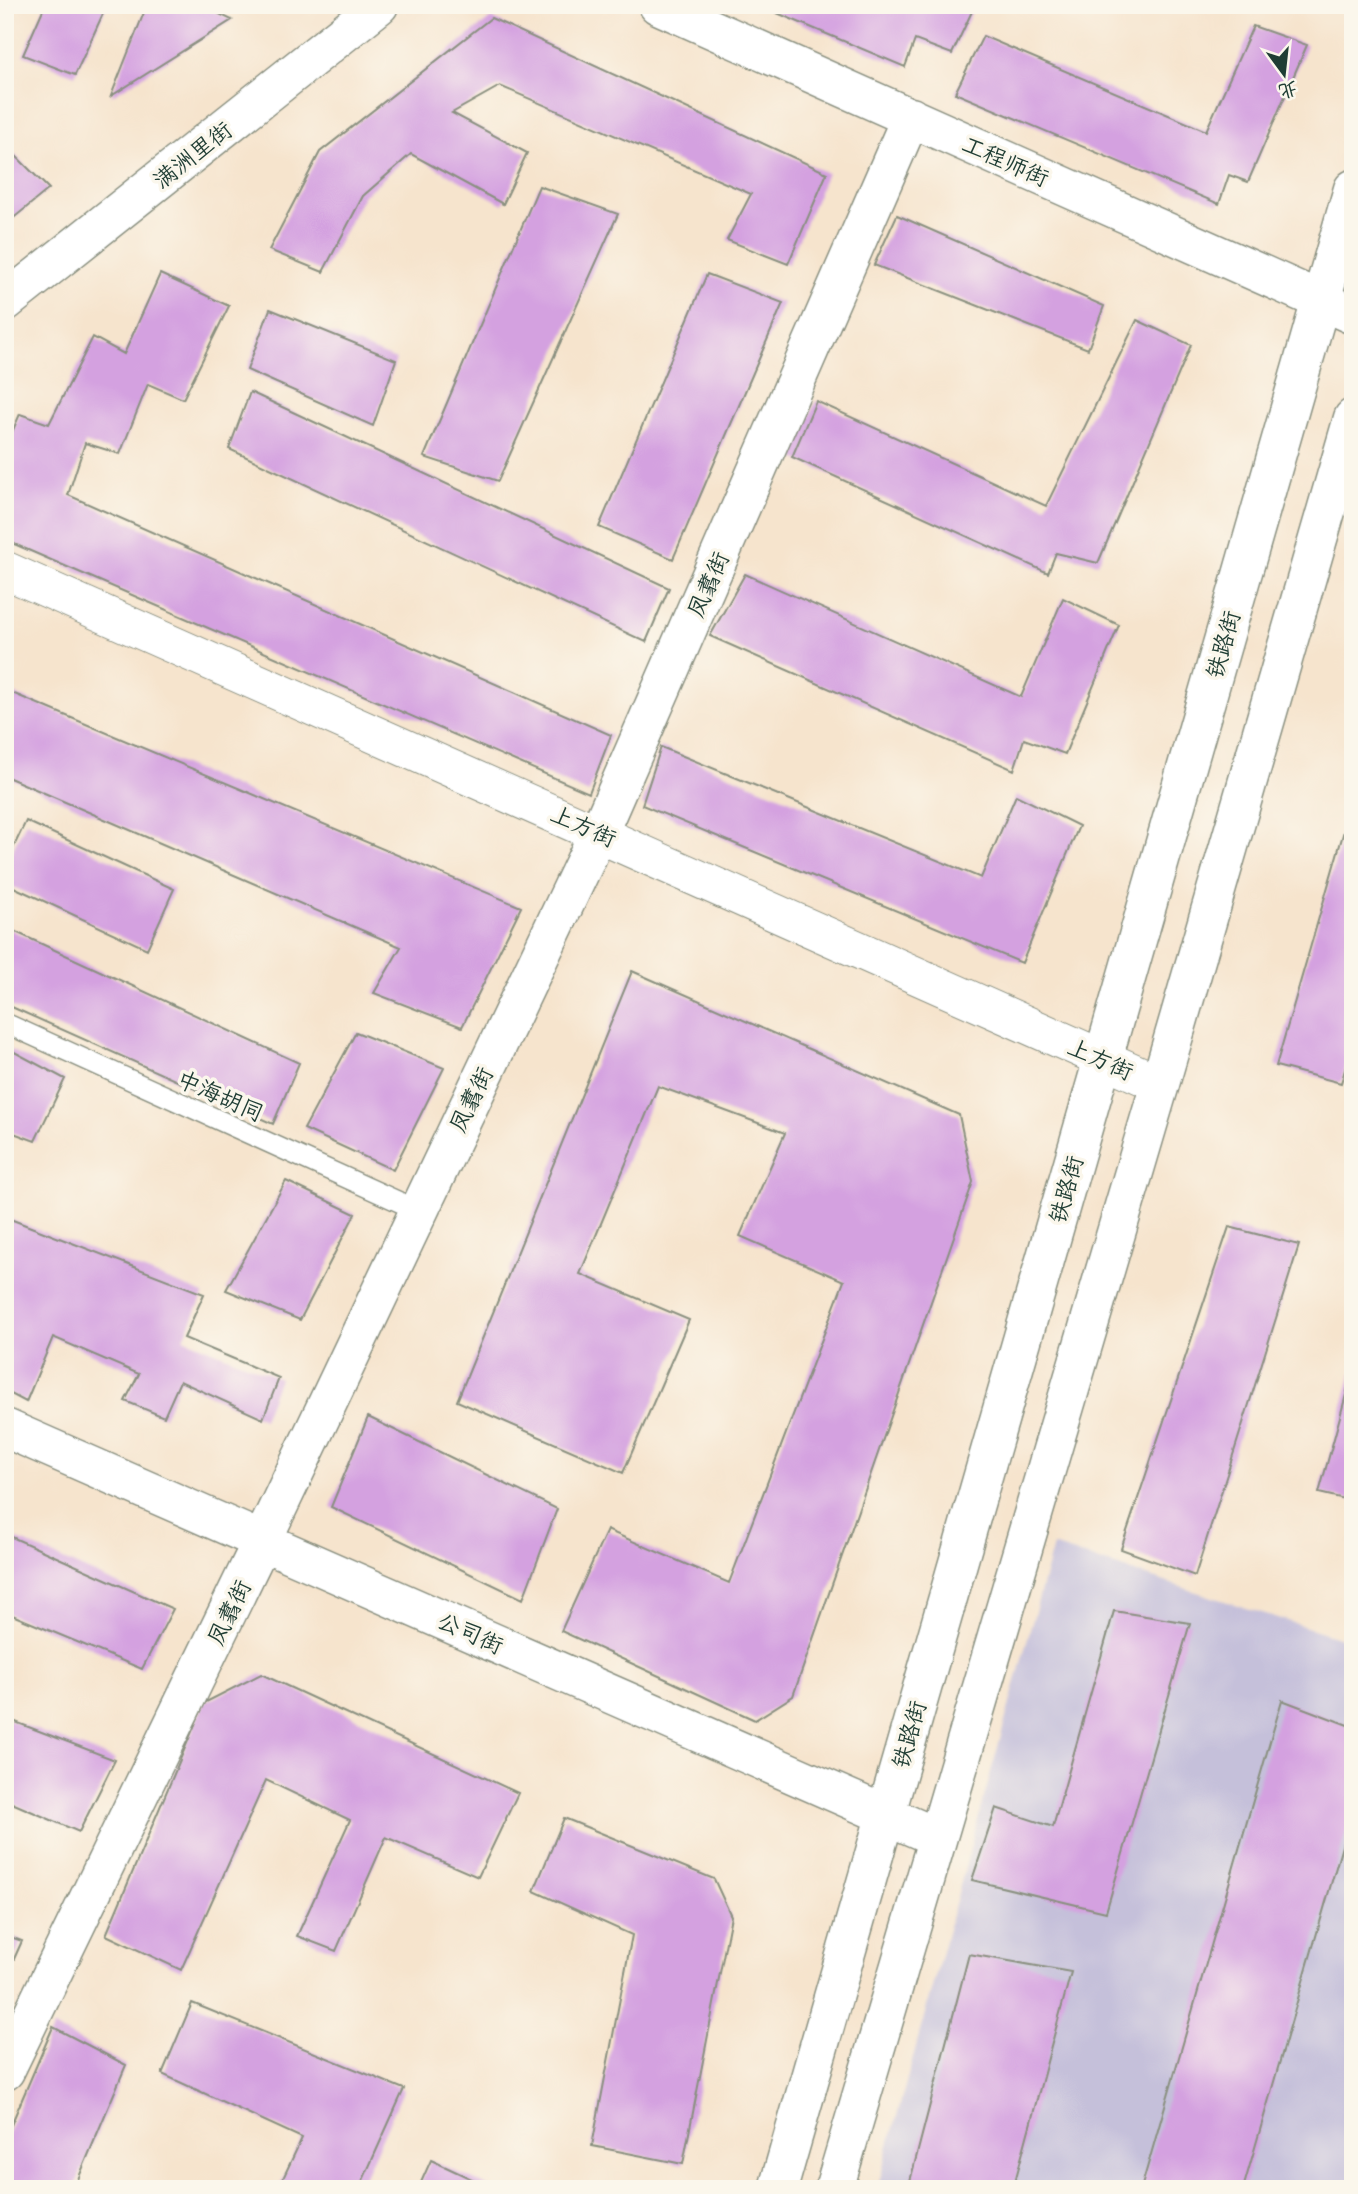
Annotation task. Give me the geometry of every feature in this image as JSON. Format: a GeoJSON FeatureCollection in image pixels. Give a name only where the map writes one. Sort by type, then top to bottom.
{"type":"FeatureCollection","features":[{"type":"Feature","properties":{"kind":"street","name":"满洲里街"},"geometry":{"type":"LineString","coordinates":[[5,302],[379,5]]}},
{"type":"Feature","properties":{"kind":"street","name":"工程师街"},"geometry":{"type":"LineString","coordinates":[[658,5],[1337,308]]}},
{"type":"Feature","properties":{"kind":"street","name":"凤翥街"},"geometry":{"type":"LineString","coordinates":[[5,2071],[262,1541],[416,1210],[599,832],[911,117]]}},
{"type":"Feature","properties":{"kind":"street","name":"铁路街"},"geometry":{"type":"LineString","coordinates":[[778,2189],[1102,1058],[1337,308],[1353,189]]}},
{"type":"Feature","properties":{"kind":"street"},"geometry":{"type":"LineString","coordinates":[[834,2189],[1353,418]]}},
{"type":"Feature","properties":{"kind":"street","name":"上方街"},"geometry":{"type":"LineString","coordinates":[[5,570],[599,832],[1160,1084]]}},
{"type":"Feature","properties":{"kind":"street","name":"公司街"},"geometry":{"type":"LineString","coordinates":[[5,1428],[936,1837]]}},
{"type":"Feature","properties":{"kind":"lane","name":"中海胡同"},"geometry":{"type":"LineString","coordinates":[[5,1023],[416,1210]]}},
{"type":"Feature","properties":{"kind":"shaded area"},"geometry":{"type":"Polygon","coordinates":[[[1053,1546],[1353,1642],[1353,2189],[877,2189],[1053,1546]]]}},
{"type":"Feature","properties":{"kind":"building"},"geometry":{"type":"Polygon","coordinates":[[[45,5],[107,5],[75,75],[23,55],[45,5]]]}},
{"type":"Feature","properties":{"kind":"building"},"geometry":{"type":"Polygon","coordinates":[[[147,5],[201,5],[232,20],[111,96],[147,5]]]}},
{"type":"Feature","properties":{"kind":"building"},"geometry":{"type":"Polygon","coordinates":[[[758,5],[975,5],[952,54],[915,40],[905,67],[758,5]]]}},
{"type":"Feature","properties":{"kind":"building"},"geometry":{"type":"Polygon","coordinates":[[[491,18],[827,173],[788,264],[727,240],[751,194],[500,86],[452,113],[527,153],[503,204],[411,154],[363,196],[323,272],[269,250],[320,152],[491,18]]]}},
{"type":"Feature","properties":{"kind":"building"},"geometry":{"type":"Polygon","coordinates":[[[1253,26],[1307,45],[1248,182],[1229,175],[1219,204],[955,93],[983,36],[1206,131],[1253,26]]]}},
{"type":"Feature","properties":{"kind":"building"},"geometry":{"type":"Polygon","coordinates":[[[5,145],[49,189],[5,225],[5,145]]]}},
{"type":"Feature","properties":{"kind":"building"},"geometry":{"type":"Polygon","coordinates":[[[539,186],[618,214],[498,481],[424,457],[539,186]]]}},
{"type":"Feature","properties":{"kind":"building"},"geometry":{"type":"Polygon","coordinates":[[[897,215],[1104,306],[1088,349],[874,265],[897,215]]]}},
{"type":"Feature","properties":{"kind":"building"},"geometry":{"type":"Polygon","coordinates":[[[160,274],[229,306],[183,399],[148,384],[120,454],[85,443],[68,495],[611,735],[589,793],[5,540],[5,448],[20,414],[49,424],[93,337],[124,354],[160,274]]]}},
{"type":"Feature","properties":{"kind":"building"},"geometry":{"type":"Polygon","coordinates":[[[707,274],[783,303],[673,559],[599,527],[707,274]]]}},
{"type":"Feature","properties":{"kind":"building"},"geometry":{"type":"Polygon","coordinates":[[[270,309],[396,360],[373,426],[247,370],[270,309]]]}},
{"type":"Feature","properties":{"kind":"building"},"geometry":{"type":"Polygon","coordinates":[[[1137,320],[1191,345],[1098,563],[1056,553],[1048,573],[792,457],[816,401],[1046,506],[1137,320]]]}},
{"type":"Feature","properties":{"kind":"building"},"geometry":{"type":"Polygon","coordinates":[[[250,392],[669,588],[646,642],[229,449],[250,392]]]}},
{"type":"Feature","properties":{"kind":"building"},"geometry":{"type":"Polygon","coordinates":[[[745,574],[1021,697],[1063,598],[1119,625],[1065,754],[1024,739],[1014,770],[710,636],[745,574]]]}},
{"type":"Feature","properties":{"kind":"building"},"geometry":{"type":"Polygon","coordinates":[[[5,690],[521,907],[462,1027],[374,993],[401,947],[5,776],[5,690]]]}},
{"type":"Feature","properties":{"kind":"building"},"geometry":{"type":"Polygon","coordinates":[[[661,747],[981,878],[1016,795],[1079,826],[1022,963],[642,805],[661,747]]]}},
{"type":"Feature","properties":{"kind":"building"},"geometry":{"type":"Polygon","coordinates":[[[1352,803],[1353,1043],[1341,1083],[1276,1066],[1352,803]]]}},
{"type":"Feature","properties":{"kind":"building"},"geometry":{"type":"Polygon","coordinates":[[[26,821],[174,889],[147,949],[5,883],[5,865],[26,821]]]}},
{"type":"Feature","properties":{"kind":"building"},"geometry":{"type":"Polygon","coordinates":[[[5,927],[299,1063],[273,1124],[5,1004],[5,927]]]}},
{"type":"Feature","properties":{"kind":"building"},"geometry":{"type":"Polygon","coordinates":[[[632,971],[959,1115],[973,1182],[793,1696],[755,1720],[561,1631],[607,1530],[729,1583],[844,1281],[740,1236],[785,1133],[658,1086],[580,1274],[689,1320],[623,1473],[457,1401],[632,971]]]}},
{"type":"Feature","properties":{"kind":"building"},"geometry":{"type":"Polygon","coordinates":[[[356,1032],[444,1068],[393,1170],[304,1129],[356,1032]]]}},
{"type":"Feature","properties":{"kind":"building"},"geometry":{"type":"Polygon","coordinates":[[[5,1047],[65,1079],[35,1141],[11,1132],[5,1142],[5,1047]]]}},
{"type":"Feature","properties":{"kind":"building"},"geometry":{"type":"Polygon","coordinates":[[[286,1181],[355,1214],[300,1320],[226,1290],[286,1181]]]}},
{"type":"Feature","properties":{"kind":"building"},"geometry":{"type":"Polygon","coordinates":[[[5,1217],[204,1294],[184,1338],[279,1378],[263,1419],[180,1381],[164,1417],[125,1401],[139,1374],[53,1337],[26,1402],[5,1391],[5,1217]]]}},
{"type":"Feature","properties":{"kind":"building"},"geometry":{"type":"Polygon","coordinates":[[[1229,1227],[1299,1245],[1195,1576],[1121,1549],[1229,1227]]]}},
{"type":"Feature","properties":{"kind":"building"},"geometry":{"type":"Polygon","coordinates":[[[1353,1373],[1353,1501],[1319,1493],[1353,1373]]]}},
{"type":"Feature","properties":{"kind":"building"},"geometry":{"type":"Polygon","coordinates":[[[368,1417],[557,1509],[523,1599],[331,1507],[368,1417]]]}},
{"type":"Feature","properties":{"kind":"building"},"geometry":{"type":"Polygon","coordinates":[[[5,1534],[173,1609],[142,1669],[5,1612],[5,1534]]]}},
{"type":"Feature","properties":{"kind":"building"},"geometry":{"type":"Polygon","coordinates":[[[1114,1611],[1190,1623],[1106,1912],[972,1880],[996,1808],[1053,1827],[1114,1611]]]}},
{"type":"Feature","properties":{"kind":"building"},"geometry":{"type":"Polygon","coordinates":[[[261,1674],[518,1793],[478,1877],[386,1837],[336,1951],[297,1936],[350,1820],[266,1780],[181,1970],[106,1935],[204,1703],[261,1674]]]}},
{"type":"Feature","properties":{"kind":"building"},"geometry":{"type":"Polygon","coordinates":[[[1282,1700],[1353,1727],[1353,1808],[1243,2189],[1141,2189],[1282,1700]]]}},
{"type":"Feature","properties":{"kind":"building"},"geometry":{"type":"Polygon","coordinates":[[[5,1718],[115,1760],[79,1832],[5,1800],[5,1718]]]}},
{"type":"Feature","properties":{"kind":"building"},"geometry":{"type":"Polygon","coordinates":[[[564,1818],[714,1879],[731,1916],[683,2164],[592,2146],[632,1935],[534,1891],[564,1818]]]}},
{"type":"Feature","properties":{"kind":"building"},"geometry":{"type":"Polygon","coordinates":[[[5,1935],[22,1941],[5,1979],[5,1935]]]}},
{"type":"Feature","properties":{"kind":"building"},"geometry":{"type":"Polygon","coordinates":[[[969,1954],[1071,1972],[1013,2189],[908,2189],[969,1954]]]}},
{"type":"Feature","properties":{"kind":"building"},"geometry":{"type":"Polygon","coordinates":[[[192,2003],[404,2089],[359,2189],[278,2189],[302,2138],[162,2074],[192,2003]]]}},
{"type":"Feature","properties":{"kind":"building"},"geometry":{"type":"Polygon","coordinates":[[[53,2027],[126,2065],[74,2189],[5,2189],[5,2139],[53,2027]]]}},
{"type":"Feature","properties":{"kind":"building"},"geometry":{"type":"Polygon","coordinates":[[[431,2160],[493,2189],[418,2189],[431,2160]]]}}]}
